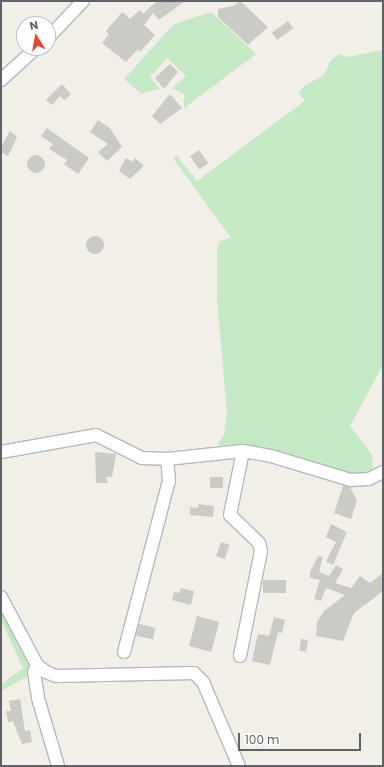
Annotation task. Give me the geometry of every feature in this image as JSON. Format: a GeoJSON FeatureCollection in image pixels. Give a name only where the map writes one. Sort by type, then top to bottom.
{"type":"FeatureCollection","features":[{"type":"Feature","properties":{"kind":"street"},"geometry":{"type":"LineString","coordinates":[[56,30],[83,1]]}},
{"type":"Feature","properties":{"kind":"street"},"geometry":{"type":"LineString","coordinates":[[2,77],[27,56]]}},
{"type":"Feature","properties":{"kind":"street"},"geometry":{"type":"LineString","coordinates":[[1,452],[96,436],[142,458],[167,459],[243,451],[271,456],[351,480],[369,479],[383,472]]}},
{"type":"Feature","properties":{"kind":"street"},"geometry":{"type":"LineString","coordinates":[[240,656],[261,547],[230,515],[243,451]]}},
{"type":"Feature","properties":{"kind":"street"},"geometry":{"type":"LineString","coordinates":[[124,652],[169,481],[167,459]]}},
{"type":"Feature","properties":{"kind":"street"},"geometry":{"type":"LineString","coordinates":[[1,597],[37,665],[56,676],[194,673],[203,682],[239,766]]}},
{"type":"Feature","properties":{"kind":"street"},"geometry":{"type":"LineString","coordinates":[[37,665],[34,672],[38,698],[58,766]]}},
{"type":"Feature","properties":{"kind":"green space"},"geometry":{"type":"Polygon","coordinates":[[[211,12],[256,54],[184,108],[184,94],[172,88],[186,76],[167,58],[150,77],[160,89],[141,93],[124,79],[174,24],[211,12]]]}},
{"type":"Feature","properties":{"kind":"green space"},"geometry":{"type":"Polygon","coordinates":[[[383,50],[383,365],[350,426],[372,455],[373,473],[344,474],[256,447],[217,445],[224,435],[227,414],[217,299],[217,249],[220,241],[231,238],[173,158],[177,156],[197,181],[305,101],[299,93],[304,86],[324,75],[332,59],[340,54],[348,57],[383,50]]]}},
{"type":"Feature","properties":{"kind":"green space"},"geometry":{"type":"Polygon","coordinates":[[[1,607],[30,668],[26,677],[1,691],[1,684],[23,668],[1,620],[1,607]]]}},
{"type":"Feature","properties":{"kind":"building"},"geometry":{"type":"Polygon","coordinates":[[[157,1],[185,1],[159,20],[153,13],[144,25],[155,35],[140,52],[138,49],[126,62],[102,43],[109,34],[106,31],[122,12],[130,19],[140,10],[143,14],[157,1]]]}},
{"type":"Feature","properties":{"kind":"building"},"geometry":{"type":"Polygon","coordinates":[[[240,1],[268,27],[248,45],[218,17],[218,9],[234,6],[240,1]]]}},
{"type":"Feature","properties":{"kind":"building"},"geometry":{"type":"Polygon","coordinates":[[[288,21],[293,28],[277,40],[272,33],[288,21]]]}},
{"type":"Feature","properties":{"kind":"building"},"geometry":{"type":"Polygon","coordinates":[[[170,64],[178,72],[164,89],[155,78],[170,64]]]}},
{"type":"Feature","properties":{"kind":"building"},"geometry":{"type":"Polygon","coordinates":[[[62,84],[71,94],[65,100],[60,96],[52,105],[46,100],[62,84]]]}},
{"type":"Feature","properties":{"kind":"building"},"geometry":{"type":"Polygon","coordinates":[[[170,94],[182,108],[160,124],[152,116],[170,94]]]}},
{"type":"Feature","properties":{"kind":"building"},"geometry":{"type":"Polygon","coordinates":[[[98,120],[110,128],[122,147],[107,161],[98,152],[108,144],[90,132],[98,120]]]}},
{"type":"Feature","properties":{"kind":"building"},"geometry":{"type":"Polygon","coordinates":[[[47,128],[89,158],[78,174],[64,164],[67,160],[49,149],[53,144],[41,136],[47,128]]]}},
{"type":"Feature","properties":{"kind":"building"},"geometry":{"type":"Polygon","coordinates":[[[10,131],[17,137],[8,156],[1,152],[1,147],[10,131]]]}},
{"type":"Feature","properties":{"kind":"building"},"geometry":{"type":"Polygon","coordinates":[[[199,150],[208,163],[199,169],[190,156],[199,150]]]}},
{"type":"Feature","properties":{"kind":"building"},"geometry":{"type":"Polygon","coordinates":[[[36,155],[40,156],[44,160],[44,168],[40,172],[36,173],[32,172],[28,168],[27,164],[28,160],[32,156],[36,155]]]}},
{"type":"Feature","properties":{"kind":"building"},"geometry":{"type":"Polygon","coordinates":[[[126,158],[132,162],[135,158],[144,166],[130,179],[119,171],[126,158]]]}},
{"type":"Feature","properties":{"kind":"building"},"geometry":{"type":"Polygon","coordinates":[[[95,236],[99,237],[103,241],[103,249],[99,253],[95,254],[91,253],[87,249],[86,245],[87,241],[91,237],[95,236]]]}},
{"type":"Feature","properties":{"kind":"building"},"geometry":{"type":"Polygon","coordinates":[[[95,452],[116,454],[112,477],[106,477],[108,483],[96,483],[95,452]]]}},
{"type":"Feature","properties":{"kind":"building"},"geometry":{"type":"Polygon","coordinates":[[[210,477],[223,477],[223,488],[210,488],[210,477]]]}},
{"type":"Feature","properties":{"kind":"building"},"geometry":{"type":"Polygon","coordinates":[[[343,486],[350,487],[357,500],[351,519],[334,513],[343,486]]]}},
{"type":"Feature","properties":{"kind":"building"},"geometry":{"type":"Polygon","coordinates":[[[199,504],[214,506],[213,517],[190,515],[190,507],[198,508],[199,504]]]}},
{"type":"Feature","properties":{"kind":"building"},"geometry":{"type":"Polygon","coordinates":[[[331,524],[347,532],[333,565],[326,561],[336,542],[326,537],[331,524]]]}},
{"type":"Feature","properties":{"kind":"building"},"geometry":{"type":"Polygon","coordinates":[[[221,542],[230,545],[225,559],[216,556],[221,542]]]}},
{"type":"Feature","properties":{"kind":"building"},"geometry":{"type":"Polygon","coordinates":[[[318,556],[323,557],[319,572],[329,576],[336,565],[343,569],[335,583],[351,588],[360,576],[370,583],[383,573],[383,591],[354,613],[343,641],[316,636],[317,622],[324,611],[345,595],[326,588],[321,601],[314,599],[320,580],[310,578],[310,572],[318,556]]]}},
{"type":"Feature","properties":{"kind":"building"},"geometry":{"type":"Polygon","coordinates":[[[263,580],[286,580],[286,593],[263,593],[263,580]]]}},
{"type":"Feature","properties":{"kind":"building"},"geometry":{"type":"Polygon","coordinates":[[[181,588],[194,591],[191,605],[172,600],[174,592],[179,593],[181,588]]]}},
{"type":"Feature","properties":{"kind":"building"},"geometry":{"type":"Polygon","coordinates":[[[197,616],[219,622],[211,652],[189,646],[197,616]]]}},
{"type":"Feature","properties":{"kind":"building"},"geometry":{"type":"Polygon","coordinates":[[[274,617],[285,620],[282,633],[278,632],[270,665],[252,661],[258,634],[269,636],[274,617]]]}},
{"type":"Feature","properties":{"kind":"building"},"geometry":{"type":"Polygon","coordinates":[[[139,624],[156,628],[153,640],[136,636],[139,624]]]}},
{"type":"Feature","properties":{"kind":"building"},"geometry":{"type":"Polygon","coordinates":[[[301,639],[308,640],[306,652],[299,651],[301,639]]]}},
{"type":"Feature","properties":{"kind":"building"},"geometry":{"type":"Polygon","coordinates":[[[20,699],[25,731],[30,730],[32,742],[22,744],[13,721],[8,722],[6,711],[11,711],[9,701],[20,699]]]}}]}
